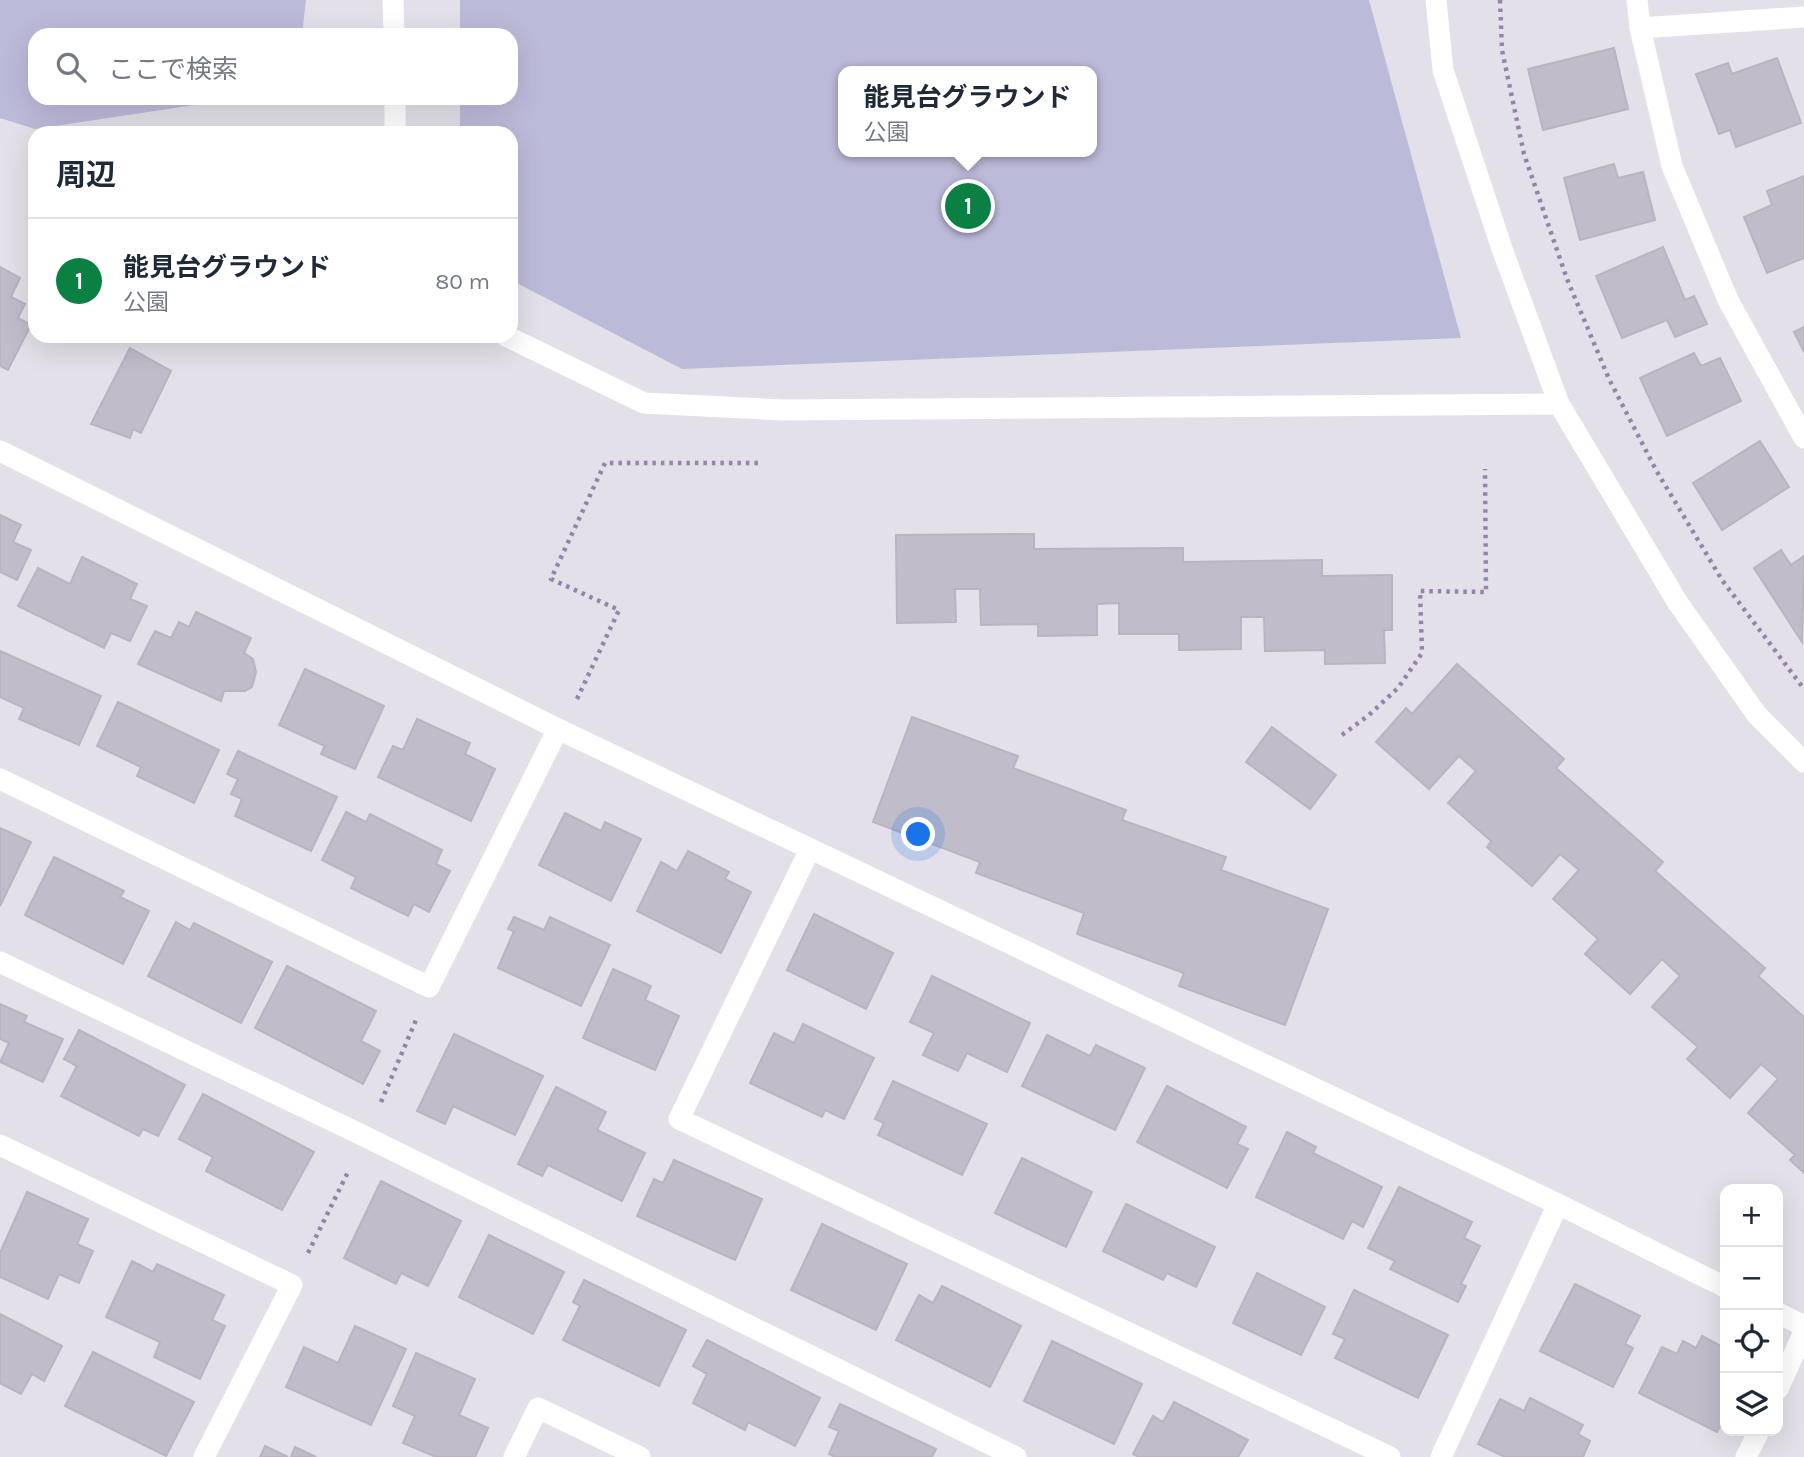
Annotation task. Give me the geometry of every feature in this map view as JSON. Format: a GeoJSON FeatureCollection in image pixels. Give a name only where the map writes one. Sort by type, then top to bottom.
{"type":"FeatureCollection","features":[{"type":"Feature","properties":{"kind":"street"},"geometry":{"type":"LineString","coordinates":[[393,0],[394,28]]}},
{"type":"Feature","properties":{"kind":"street"},"geometry":{"type":"LineString","coordinates":[[1436,0],[1443,70],[1500,246],[1559,404],[1678,603],[1757,715],[1804,762]]}},
{"type":"Feature","properties":{"kind":"street"},"geometry":{"type":"LineString","coordinates":[[1637,0],[1640,28],[1672,166],[1728,300],[1804,438]]}},
{"type":"Feature","properties":{"kind":"street"},"geometry":{"type":"LineString","coordinates":[[1640,28],[1804,17]]}},
{"type":"Feature","properties":{"kind":"street"},"geometry":{"type":"LineString","coordinates":[[395,105],[395,126]]}},
{"type":"Feature","properties":{"kind":"street"},"geometry":{"type":"LineString","coordinates":[[518,342],[644,403],[783,410],[1559,404]]}},
{"type":"Feature","properties":{"kind":"street"},"geometry":{"type":"LineString","coordinates":[[0,451],[558,729],[1720,1285]]}},
{"type":"Feature","properties":{"kind":"street"},"geometry":{"type":"LineString","coordinates":[[0,779],[429,988],[558,729]]}},
{"type":"Feature","properties":{"kind":"street"},"geometry":{"type":"LineString","coordinates":[[810,849],[679,1119],[1390,1457]]}},
{"type":"Feature","properties":{"kind":"street"},"geometry":{"type":"LineString","coordinates":[[0,962],[366,1137],[1016,1457]]}},
{"type":"Feature","properties":{"kind":"street"},"geometry":{"type":"LineString","coordinates":[[0,1146],[292,1285],[204,1457]]}},
{"type":"Feature","properties":{"kind":"street"},"geometry":{"type":"LineString","coordinates":[[1441,1457],[1558,1205]]}},
{"type":"Feature","properties":{"kind":"street"},"geometry":{"type":"LineString","coordinates":[[1783,1316],[1804,1326]]}},
{"type":"Feature","properties":{"kind":"street"},"geometry":{"type":"LineString","coordinates":[[1783,1378],[1804,1332]]}},
{"type":"Feature","properties":{"kind":"street"},"geometry":{"type":"LineString","coordinates":[[514,1457],[538,1408],[640,1457]]}},
{"type":"Feature","properties":{"kind":"street"},"geometry":{"type":"LineString","coordinates":[[1746,1457],[1756,1436]]}},
{"type":"Feature","properties":{"kind":"path"},"geometry":{"type":"LineString","coordinates":[[1500,0],[1502,50],[1524,154],[1567,279],[1609,379],[1656,470],[1722,580],[1804,689]]}},
{"type":"Feature","properties":{"kind":"path"},"geometry":{"type":"LineString","coordinates":[[581,691],[619,610],[551,579],[605,463],[758,463]]}},
{"type":"Feature","properties":{"kind":"path"},"geometry":{"type":"LineString","coordinates":[[1342,735],[1398,688],[1422,653],[1420,591],[1486,592],[1485,469]]}},
{"type":"Feature","properties":{"kind":"shaded area"},"geometry":{"type":"Polygon","coordinates":[[[0,0],[306,0],[303,28],[28,28],[28,105],[194,105],[55,126],[28,127],[0,118],[0,0]]]}},
{"type":"Feature","properties":{"kind":"shaded area"},"geometry":{"type":"Polygon","coordinates":[[[460,0],[1369,0],[1461,338],[682,369],[518,284],[518,126],[460,126],[460,105],[518,105],[518,28],[460,28],[460,0]]]}},
{"type":"Feature","properties":{"kind":"building"},"geometry":{"type":"Polygon","coordinates":[[[1614,48],[1628,109],[1543,130],[1528,69],[1614,48]]]}},
{"type":"Feature","properties":{"kind":"building"},"geometry":{"type":"Polygon","coordinates":[[[1777,58],[1801,123],[1736,147],[1730,130],[1719,134],[1696,74],[1728,63],[1732,74],[1777,58]]]}},
{"type":"Feature","properties":{"kind":"building"},"geometry":{"type":"Polygon","coordinates":[[[1614,164],[1618,178],[1643,172],[1655,220],[1580,240],[1564,178],[1614,164]]]}},
{"type":"Feature","properties":{"kind":"building"},"geometry":{"type":"Polygon","coordinates":[[[1804,176],[1804,258],[1767,273],[1744,217],[1772,205],[1767,191],[1804,176]]]}},
{"type":"Feature","properties":{"kind":"building"},"geometry":{"type":"Polygon","coordinates":[[[1663,247],[1685,300],[1694,296],[1707,324],[1675,337],[1667,320],[1622,338],[1596,276],[1663,247]]]}},
{"type":"Feature","properties":{"kind":"building"},"geometry":{"type":"Polygon","coordinates":[[[0,267],[20,278],[11,297],[25,304],[18,318],[28,323],[28,331],[8,370],[0,366],[0,267]]]}},
{"type":"Feature","properties":{"kind":"building"},"geometry":{"type":"Polygon","coordinates":[[[1804,327],[1804,352],[1794,332],[1804,327]]]}},
{"type":"Feature","properties":{"kind":"building"},"geometry":{"type":"Polygon","coordinates":[[[130,348],[171,371],[141,433],[133,429],[130,438],[91,424],[130,348]]]}},
{"type":"Feature","properties":{"kind":"building"},"geometry":{"type":"Polygon","coordinates":[[[1694,353],[1701,366],[1720,358],[1741,401],[1667,436],[1640,378],[1694,353]]]}},
{"type":"Feature","properties":{"kind":"building"},"geometry":{"type":"Polygon","coordinates":[[[1760,441],[1789,487],[1722,530],[1693,483],[1760,441]]]}},
{"type":"Feature","properties":{"kind":"building"},"geometry":{"type":"Polygon","coordinates":[[[0,515],[21,525],[13,542],[31,550],[17,580],[0,572],[0,515]]]}},
{"type":"Feature","properties":{"kind":"building"},"geometry":{"type":"Polygon","coordinates":[[[1034,534],[1034,549],[1183,548],[1183,562],[1322,560],[1322,576],[1392,575],[1392,630],[1384,630],[1385,663],[1325,664],[1325,650],[1265,651],[1264,617],[1241,617],[1241,649],[1179,650],[1179,634],[1119,634],[1119,603],[1097,604],[1097,635],[1038,636],[1038,624],[981,625],[980,589],[955,589],[956,622],[897,623],[896,535],[1034,534]]]}},
{"type":"Feature","properties":{"kind":"building"},"geometry":{"type":"Polygon","coordinates":[[[1781,550],[1791,565],[1804,556],[1802,642],[1754,568],[1781,550]]]}},
{"type":"Feature","properties":{"kind":"building"},"geometry":{"type":"Polygon","coordinates":[[[82,557],[137,584],[130,599],[147,606],[130,641],[111,633],[104,648],[18,606],[38,568],[70,584],[82,557]]]}},
{"type":"Feature","properties":{"kind":"building"},"geometry":{"type":"Polygon","coordinates":[[[196,612],[251,638],[244,653],[253,659],[256,672],[252,687],[245,691],[224,691],[221,701],[138,664],[155,631],[171,638],[179,622],[189,627],[196,612]]]}},
{"type":"Feature","properties":{"kind":"building"},"geometry":{"type":"Polygon","coordinates":[[[0,651],[101,696],[79,745],[19,719],[24,708],[0,697],[0,651]]]}},
{"type":"Feature","properties":{"kind":"building"},"geometry":{"type":"Polygon","coordinates":[[[1457,664],[1564,759],[1556,768],[1663,862],[1655,871],[1765,968],[1758,976],[1804,1017],[1804,1173],[1790,1160],[1795,1155],[1748,1113],[1778,1079],[1761,1064],[1730,1098],[1687,1059],[1698,1047],[1652,1007],[1680,976],[1662,959],[1630,994],[1585,954],[1598,939],[1553,899],[1579,870],[1560,854],[1532,886],[1487,847],[1491,841],[1448,803],[1476,771],[1459,756],[1429,789],[1376,742],[1406,708],[1412,714],[1457,664]]]}},
{"type":"Feature","properties":{"kind":"building"},"geometry":{"type":"Polygon","coordinates":[[[305,669],[384,706],[355,769],[321,754],[325,746],[279,725],[305,669]]]}},
{"type":"Feature","properties":{"kind":"building"},"geometry":{"type":"Polygon","coordinates":[[[118,702],[219,750],[194,803],[137,776],[141,767],[97,746],[118,702]]]}},
{"type":"Feature","properties":{"kind":"building"},"geometry":{"type":"Polygon","coordinates":[[[912,717],[1018,756],[1013,768],[1126,810],[1122,820],[1226,857],[1221,870],[1328,909],[1285,1025],[1179,986],[1184,973],[1077,934],[1084,913],[976,873],[980,862],[873,822],[912,717]]]}},
{"type":"Feature","properties":{"kind":"building"},"geometry":{"type":"Polygon","coordinates":[[[417,719],[470,743],[465,754],[495,769],[471,821],[378,777],[393,746],[403,750],[417,719]]]}},
{"type":"Feature","properties":{"kind":"building"},"geometry":{"type":"Polygon","coordinates":[[[1272,727],[1336,775],[1310,809],[1246,762],[1272,727]]]}},
{"type":"Feature","properties":{"kind":"building"},"geometry":{"type":"Polygon","coordinates":[[[238,751],[337,797],[311,851],[235,816],[242,799],[231,794],[238,779],[227,774],[238,751]]]}},
{"type":"Feature","properties":{"kind":"building"},"geometry":{"type":"Polygon","coordinates":[[[346,812],[366,822],[370,814],[442,850],[436,864],[450,871],[429,912],[414,904],[408,916],[351,888],[356,877],[322,860],[346,812]]]}},
{"type":"Feature","properties":{"kind":"building"},"geometry":{"type":"Polygon","coordinates":[[[565,813],[601,831],[605,822],[641,839],[611,901],[539,865],[565,813]]]}},
{"type":"Feature","properties":{"kind":"building"},"geometry":{"type":"Polygon","coordinates":[[[0,828],[31,842],[0,906],[0,828]]]}},
{"type":"Feature","properties":{"kind":"building"},"geometry":{"type":"Polygon","coordinates":[[[688,851],[729,872],[725,879],[751,892],[721,953],[637,911],[661,862],[677,871],[688,851]]]}},
{"type":"Feature","properties":{"kind":"building"},"geometry":{"type":"Polygon","coordinates":[[[54,857],[124,891],[120,897],[149,911],[123,964],[25,915],[54,857]]]}},
{"type":"Feature","properties":{"kind":"building"},"geometry":{"type":"Polygon","coordinates":[[[814,914],[893,953],[866,1009],[787,970],[814,914]]]}},
{"type":"Feature","properties":{"kind":"building"},"geometry":{"type":"Polygon","coordinates":[[[514,917],[544,930],[550,917],[610,945],[581,1006],[498,968],[514,931],[508,929],[514,917]]]}},
{"type":"Feature","properties":{"kind":"building"},"geometry":{"type":"Polygon","coordinates":[[[176,922],[190,930],[194,923],[272,962],[241,1023],[148,976],[176,922]]]}},
{"type":"Feature","properties":{"kind":"building"},"geometry":{"type":"Polygon","coordinates":[[[287,966],[376,1011],[361,1041],[380,1051],[363,1084],[255,1028],[287,966]]]}},
{"type":"Feature","properties":{"kind":"building"},"geometry":{"type":"Polygon","coordinates":[[[613,969],[651,986],[645,1000],[679,1016],[655,1070],[583,1038],[613,969]]]}},
{"type":"Feature","properties":{"kind":"building"},"geometry":{"type":"Polygon","coordinates":[[[932,976],[1030,1023],[1007,1072],[967,1053],[958,1071],[923,1055],[934,1033],[910,1022],[932,976]]]}},
{"type":"Feature","properties":{"kind":"building"},"geometry":{"type":"Polygon","coordinates":[[[0,1004],[27,1016],[24,1022],[63,1039],[43,1082],[0,1062],[9,1043],[0,1039],[0,1004]]]}},
{"type":"Feature","properties":{"kind":"building"},"geometry":{"type":"Polygon","coordinates":[[[803,1024],[874,1058],[844,1119],[825,1110],[822,1117],[750,1083],[774,1033],[794,1043],[803,1024]]]}},
{"type":"Feature","properties":{"kind":"building"},"geometry":{"type":"Polygon","coordinates":[[[79,1030],[185,1085],[158,1136],[143,1129],[139,1136],[61,1096],[77,1066],[64,1059],[79,1030]]]}},
{"type":"Feature","properties":{"kind":"building"},"geometry":{"type":"Polygon","coordinates":[[[454,1034],[543,1076],[515,1135],[453,1106],[445,1124],[417,1111],[454,1034]]]}},
{"type":"Feature","properties":{"kind":"building"},"geometry":{"type":"Polygon","coordinates":[[[1047,1035],[1090,1056],[1096,1045],[1145,1068],[1115,1130],[1022,1086],[1047,1035]]]}},
{"type":"Feature","properties":{"kind":"building"},"geometry":{"type":"Polygon","coordinates":[[[893,1081],[987,1124],[962,1175],[878,1135],[884,1123],[875,1119],[893,1081]]]}},
{"type":"Feature","properties":{"kind":"building"},"geometry":{"type":"Polygon","coordinates":[[[1167,1086],[1246,1127],[1237,1144],[1248,1149],[1227,1188],[1137,1142],[1167,1086]]]}},
{"type":"Feature","properties":{"kind":"building"},"geometry":{"type":"Polygon","coordinates":[[[556,1087],[606,1112],[597,1130],[645,1153],[622,1201],[548,1165],[542,1176],[518,1164],[556,1087]]]}},
{"type":"Feature","properties":{"kind":"building"},"geometry":{"type":"Polygon","coordinates":[[[203,1094],[314,1152],[282,1210],[206,1171],[213,1157],[179,1139],[203,1094]]]}},
{"type":"Feature","properties":{"kind":"building"},"geometry":{"type":"Polygon","coordinates":[[[1287,1132],[1316,1147],[1313,1153],[1382,1187],[1363,1227],[1352,1221],[1343,1239],[1256,1197],[1287,1132]]]}},
{"type":"Feature","properties":{"kind":"building"},"geometry":{"type":"Polygon","coordinates":[[[1022,1158],[1092,1192],[1066,1247],[995,1213],[1022,1158]]]}},
{"type":"Feature","properties":{"kind":"building"},"geometry":{"type":"Polygon","coordinates":[[[674,1160],[762,1199],[735,1260],[637,1216],[654,1179],[663,1183],[674,1160]]]}},
{"type":"Feature","properties":{"kind":"building"},"geometry":{"type":"Polygon","coordinates":[[[381,1181],[461,1221],[428,1286],[401,1273],[396,1284],[344,1258],[381,1181]]]}},
{"type":"Feature","properties":{"kind":"building"},"geometry":{"type":"Polygon","coordinates":[[[1399,1187],[1472,1222],[1464,1238],[1480,1246],[1461,1284],[1466,1286],[1458,1302],[1390,1269],[1395,1261],[1368,1248],[1399,1187]]]}},
{"type":"Feature","properties":{"kind":"building"},"geometry":{"type":"Polygon","coordinates":[[[27,1192],[88,1219],[77,1244],[93,1251],[79,1283],[59,1274],[48,1299],[0,1277],[0,1253],[27,1192]]]}},
{"type":"Feature","properties":{"kind":"building"},"geometry":{"type":"Polygon","coordinates":[[[1126,1204],[1215,1247],[1196,1287],[1167,1273],[1163,1280],[1103,1251],[1126,1204]]]}},
{"type":"Feature","properties":{"kind":"building"},"geometry":{"type":"Polygon","coordinates":[[[822,1224],[907,1264],[876,1330],[791,1290],[822,1224]]]}},
{"type":"Feature","properties":{"kind":"building"},"geometry":{"type":"Polygon","coordinates":[[[489,1235],[564,1272],[533,1334],[459,1297],[489,1235]]]}},
{"type":"Feature","properties":{"kind":"building"},"geometry":{"type":"Polygon","coordinates":[[[132,1261],[153,1272],[157,1264],[224,1295],[212,1320],[225,1326],[200,1379],[154,1357],[160,1342],[106,1317],[132,1261]]]}},
{"type":"Feature","properties":{"kind":"building"},"geometry":{"type":"Polygon","coordinates":[[[1257,1273],[1325,1307],[1301,1355],[1233,1323],[1257,1273]]]}},
{"type":"Feature","properties":{"kind":"building"},"geometry":{"type":"Polygon","coordinates":[[[584,1280],[686,1330],[659,1386],[563,1340],[580,1306],[573,1302],[584,1280]]]}},
{"type":"Feature","properties":{"kind":"building"},"geometry":{"type":"Polygon","coordinates":[[[1575,1284],[1640,1316],[1625,1344],[1633,1348],[1613,1387],[1540,1351],[1575,1284]]]}},
{"type":"Feature","properties":{"kind":"building"},"geometry":{"type":"Polygon","coordinates":[[[942,1286],[1021,1326],[990,1387],[896,1340],[919,1295],[933,1303],[942,1286]]]}},
{"type":"Feature","properties":{"kind":"building"},"geometry":{"type":"Polygon","coordinates":[[[1354,1290],[1448,1335],[1418,1398],[1335,1358],[1345,1339],[1333,1334],[1354,1290]]]}},
{"type":"Feature","properties":{"kind":"building"},"geometry":{"type":"Polygon","coordinates":[[[0,1314],[62,1346],[44,1381],[32,1374],[21,1394],[0,1383],[0,1314]]]}},
{"type":"Feature","properties":{"kind":"building"},"geometry":{"type":"Polygon","coordinates":[[[355,1326],[406,1349],[371,1425],[286,1387],[304,1347],[338,1363],[355,1326]]]}},
{"type":"Feature","properties":{"kind":"building"},"geometry":{"type":"Polygon","coordinates":[[[1702,1336],[1720,1345],[1720,1426],[1717,1432],[1639,1393],[1662,1347],[1677,1354],[1683,1341],[1696,1348],[1702,1336]]]}},
{"type":"Feature","properties":{"kind":"building"},"geometry":{"type":"Polygon","coordinates":[[[707,1340],[820,1398],[795,1446],[748,1422],[745,1430],[693,1403],[707,1374],[693,1366],[707,1340]]]}},
{"type":"Feature","properties":{"kind":"building"},"geometry":{"type":"Polygon","coordinates":[[[1052,1341],[1142,1384],[1114,1444],[1024,1401],[1052,1341]]]}},
{"type":"Feature","properties":{"kind":"building"},"geometry":{"type":"Polygon","coordinates":[[[93,1352],[194,1402],[166,1456],[65,1406],[93,1352]]]}},
{"type":"Feature","properties":{"kind":"building"},"geometry":{"type":"Polygon","coordinates":[[[416,1353],[475,1379],[459,1415],[488,1428],[475,1457],[436,1457],[403,1443],[415,1416],[393,1406],[416,1353]]]}},
{"type":"Feature","properties":{"kind":"building"},"geometry":{"type":"Polygon","coordinates":[[[1530,1398],[1583,1425],[1578,1434],[1590,1441],[1583,1457],[1505,1457],[1478,1444],[1500,1399],[1524,1411],[1530,1398]]]}},
{"type":"Feature","properties":{"kind":"building"},"geometry":{"type":"Polygon","coordinates":[[[1174,1402],[1248,1440],[1238,1457],[1139,1457],[1133,1454],[1153,1416],[1163,1422],[1174,1402]]]}},
{"type":"Feature","properties":{"kind":"building"},"geometry":{"type":"Polygon","coordinates":[[[840,1404],[936,1449],[932,1457],[835,1457],[829,1454],[839,1431],[829,1427],[840,1404]]]}},
{"type":"Feature","properties":{"kind":"building"},"geometry":{"type":"Polygon","coordinates":[[[265,1446],[288,1457],[260,1457],[265,1446]]]}},
{"type":"Feature","properties":{"kind":"building"},"geometry":{"type":"Polygon","coordinates":[[[295,1447],[316,1457],[291,1457],[295,1447]]]}},
{"type":"Feature","properties":{"kind":"place","name":"能見台グラウンド"},"geometry":{"type":"Point","coordinates":[968,206]}}]}
